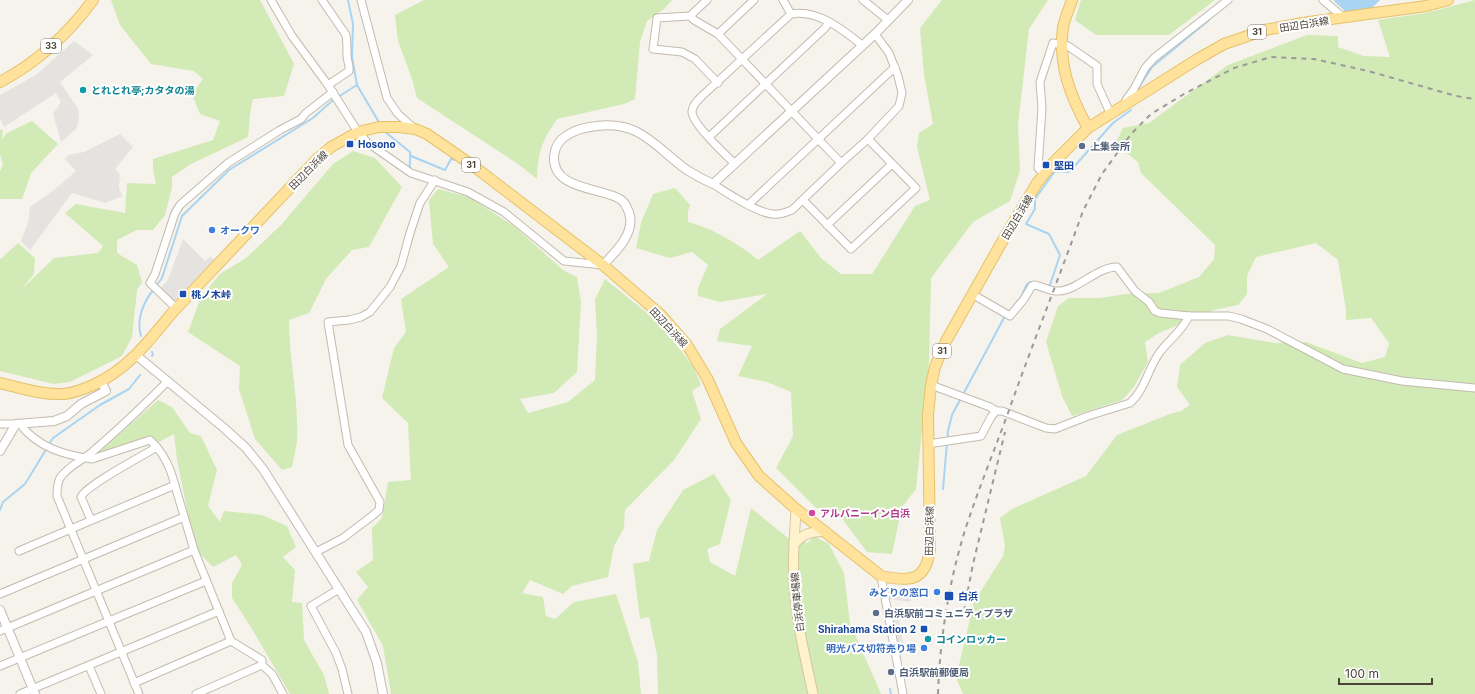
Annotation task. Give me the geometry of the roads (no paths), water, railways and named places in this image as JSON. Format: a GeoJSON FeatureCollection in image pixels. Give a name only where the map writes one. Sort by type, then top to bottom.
{"type":"FeatureCollection","features":[{"type":"Feature","properties":{"kind":"main road","name":"33"},"geometry":{"type":"LineString","coordinates":[[0,82],[29,65],[57,42],[80,18],[93,0]]}},
{"type":"Feature","properties":{"kind":"main road"},"geometry":{"type":"LineString","coordinates":[[1072,0],[1064,25],[1061,43],[1063,65],[1069,89],[1088,128]]}},
{"type":"Feature","properties":{"kind":"main road","name":"田辺白浜線"},"geometry":{"type":"LineString","coordinates":[[0,383],[42,393],[65,394],[83,390],[112,375],[136,355],[176,308],[316,160],[331,147],[358,132],[379,127],[415,129],[432,137],[455,153],[603,265],[661,315],[687,345],[707,378],[736,443],[759,476],[796,509],[881,576],[889,578],[913,579],[921,574],[928,560],[930,531],[928,416],[931,385],[935,367],[946,341],[1026,202],[1044,174],[1059,157],[1088,128],[1224,44],[1266,30],[1426,6],[1448,0]]}},
{"type":"Feature","properties":{"kind":"main road","name":"白浜停車場線"},"geometry":{"type":"LineString","coordinates":[[796,509],[793,582],[802,644],[813,694]]}},
{"type":"Feature","properties":{"kind":"main road"},"geometry":{"type":"LineString","coordinates":[[794,544],[802,535],[825,531]]}},
{"type":"Feature","properties":{"kind":"street"},"geometry":{"type":"LineString","coordinates":[[271,0],[292,36],[328,85],[358,132],[368,143],[411,173],[468,192],[504,212],[564,261],[603,265],[626,237],[630,227],[631,218],[625,204],[621,199],[574,184],[566,180],[557,172],[554,156],[556,148],[563,138],[573,131],[587,127],[616,125],[629,128],[641,133],[686,170],[748,205],[767,213],[782,214],[792,210],[803,200],[868,139],[899,106],[902,93],[898,76],[889,52],[875,34]]}},
{"type":"Feature","properties":{"kind":"street"},"geometry":{"type":"LineString","coordinates":[[322,0],[346,35],[347,56],[350,67],[349,72],[328,85]]}},
{"type":"Feature","properties":{"kind":"street"},"geometry":{"type":"LineString","coordinates":[[361,0],[387,98],[398,114],[415,129]]}},
{"type":"Feature","properties":{"kind":"street"},"geometry":{"type":"LineString","coordinates":[[707,0],[690,16],[657,18],[652,49],[682,52],[695,59],[718,83]]}},
{"type":"Feature","properties":{"kind":"street"},"geometry":{"type":"LineString","coordinates":[[718,34],[754,0]]}},
{"type":"Feature","properties":{"kind":"street"},"geometry":{"type":"LineString","coordinates":[[783,0],[790,14]]}},
{"type":"Feature","properties":{"kind":"street"},"geometry":{"type":"LineString","coordinates":[[863,0],[888,20]]}},
{"type":"Feature","properties":{"kind":"street"},"geometry":{"type":"LineString","coordinates":[[713,184],[862,44],[875,34],[908,0]]}},
{"type":"Feature","properties":{"kind":"street"},"geometry":{"type":"LineString","coordinates":[[1127,104],[1126,100],[1134,89],[1145,68],[1154,58],[1228,0]]}},
{"type":"Feature","properties":{"kind":"street"},"geometry":{"type":"LineString","coordinates":[[1323,0],[1344,18]]}},
{"type":"Feature","properties":{"kind":"street"},"geometry":{"type":"LineString","coordinates":[[735,164],[695,122],[692,112],[695,103],[790,14],[804,12],[829,22],[862,44]]}},
{"type":"Feature","properties":{"kind":"street"},"geometry":{"type":"LineString","coordinates":[[690,16],[694,20],[718,34],[842,163]]}},
{"type":"Feature","properties":{"kind":"street"},"geometry":{"type":"LineString","coordinates":[[709,137],[825,28],[829,22]]}},
{"type":"Feature","properties":{"kind":"street"},"geometry":{"type":"LineString","coordinates":[[1044,174],[1038,168],[1042,108],[1040,82],[1053,43],[1061,43],[1068,46],[1097,66],[1097,84],[1111,115]]}},
{"type":"Feature","properties":{"kind":"street"},"geometry":{"type":"LineString","coordinates":[[748,205],[895,67]]}},
{"type":"Feature","properties":{"kind":"street"},"geometry":{"type":"LineString","coordinates":[[176,308],[156,291],[150,283],[155,274],[177,209],[228,163],[280,130],[301,119],[306,113],[333,93]]}},
{"type":"Feature","properties":{"kind":"street"},"geometry":{"type":"LineString","coordinates":[[803,200],[851,249],[916,188],[868,139]]}},
{"type":"Feature","properties":{"kind":"street"},"geometry":{"type":"LineString","coordinates":[[827,225],[892,164]]}},
{"type":"Feature","properties":{"kind":"street"},"geometry":{"type":"LineString","coordinates":[[316,552],[343,538],[372,516],[379,510],[380,502],[348,445],[328,322],[349,320],[361,317],[370,312],[390,287],[401,266],[420,203],[435,180]]}},
{"type":"Feature","properties":{"kind":"street"},"geometry":{"type":"LineString","coordinates":[[972,294],[1010,316],[1034,285],[1058,291],[1074,286],[1107,268],[1117,267],[1135,291],[1149,302],[1155,311],[1160,313],[1189,316],[1229,316],[1268,329],[1343,369],[1402,381],[1475,388]]}},
{"type":"Feature","properties":{"kind":"street"},"geometry":{"type":"LineString","coordinates":[[931,385],[990,407],[996,411],[1046,428],[1055,429],[1077,420],[1130,403],[1135,399],[1159,353],[1182,327],[1189,316]]}},
{"type":"Feature","properties":{"kind":"street"},"geometry":{"type":"LineString","coordinates":[[136,355],[224,428],[255,458],[366,632],[377,663],[383,694]]}},
{"type":"Feature","properties":{"kind":"street"},"geometry":{"type":"LineString","coordinates":[[0,424],[54,421],[67,416],[81,404],[106,391],[101,381]]}},
{"type":"Feature","properties":{"kind":"street"},"geometry":{"type":"LineString","coordinates":[[139,694],[57,496],[57,488],[61,478],[70,468],[85,458],[131,418],[168,381]]}},
{"type":"Feature","properties":{"kind":"street"},"geometry":{"type":"LineString","coordinates":[[928,444],[981,436],[991,416],[996,411]]}},
{"type":"Feature","properties":{"kind":"street"},"geometry":{"type":"LineString","coordinates":[[18,424],[48,447],[65,454],[85,458],[92,459],[150,440],[157,447],[167,461],[194,550],[231,641],[262,660],[262,665],[272,674],[283,694]]}},
{"type":"Feature","properties":{"kind":"street"},"geometry":{"type":"LineString","coordinates":[[0,451],[18,424]]}},
{"type":"Feature","properties":{"kind":"street"},"geometry":{"type":"LineString","coordinates":[[90,520],[80,497],[82,493],[157,447]]}},
{"type":"Feature","properties":{"kind":"street"},"geometry":{"type":"LineString","coordinates":[[19,551],[70,528],[175,485]]}},
{"type":"Feature","properties":{"kind":"street"},"geometry":{"type":"LineString","coordinates":[[0,594],[184,517]]}},
{"type":"Feature","properties":{"kind":"street"},"geometry":{"type":"LineString","coordinates":[[4,630],[194,550]]}},
{"type":"Feature","properties":{"kind":"street"},"geometry":{"type":"LineString","coordinates":[[881,576],[903,694]]}},
{"type":"Feature","properties":{"kind":"street"},"geometry":{"type":"LineString","coordinates":[[0,666],[206,581]]}},
{"type":"Feature","properties":{"kind":"street"},"geometry":{"type":"LineString","coordinates":[[339,589],[311,606],[336,653],[342,669],[348,694]]}},
{"type":"Feature","properties":{"kind":"street"},"geometry":{"type":"LineString","coordinates":[[0,610],[4,630],[20,658],[34,692]]}},
{"type":"Feature","properties":{"kind":"street"},"geometry":{"type":"LineString","coordinates":[[20,694],[34,692],[89,666],[219,611]]}},
{"type":"Feature","properties":{"kind":"street"},"geometry":{"type":"LineString","coordinates":[[134,683],[231,641]]}},
{"type":"Feature","properties":{"kind":"street"},"geometry":{"type":"LineString","coordinates":[[196,694],[204,692],[262,665]]}},
{"type":"Feature","properties":{"kind":"street"},"geometry":{"type":"LineString","coordinates":[[89,666],[101,694]]}},
{"type":"Feature","properties":{"kind":"water"},"geometry":{"type":"Polygon","coordinates":[[[1334,0],[1380,0],[1371,9],[1346,12],[1334,0]]]}},
{"type":"Feature","properties":{"kind":"waterway"},"geometry":{"type":"LineString","coordinates":[[338,97],[357,85],[352,57],[353,24],[348,0]]}},
{"type":"Feature","properties":{"kind":"waterway"},"geometry":{"type":"LineString","coordinates":[[1136,92],[1152,67],[1209,20]]}},
{"type":"Feature","properties":{"kind":"waterway"},"geometry":{"type":"LineString","coordinates":[[357,85],[380,124]]}},
{"type":"Feature","properties":{"kind":"waterway"},"geometry":{"type":"LineString","coordinates":[[156,286],[162,278],[182,216],[229,170],[313,118],[334,99]]}},
{"type":"Feature","properties":{"kind":"waterway"},"geometry":{"type":"LineString","coordinates":[[1047,286],[1050,285],[1060,255],[1049,234],[1026,224],[1035,209],[1035,199],[1055,171],[1068,172],[1071,170],[1113,123],[1131,110]]}},
{"type":"Feature","properties":{"kind":"waterway"},"geometry":{"type":"LineString","coordinates":[[384,131],[410,152],[410,169]]}},
{"type":"Feature","properties":{"kind":"waterway"},"geometry":{"type":"LineString","coordinates":[[411,156],[445,170],[451,159],[456,160]]}},
{"type":"Feature","properties":{"kind":"waterway"},"geometry":{"type":"LineString","coordinates":[[1008,313],[1021,297],[1027,284],[1030,282],[1035,282]]}},
{"type":"Feature","properties":{"kind":"waterway"},"geometry":{"type":"LineString","coordinates":[[141,336],[139,324],[140,318],[144,305],[154,289]]}},
{"type":"Feature","properties":{"kind":"waterway"},"geometry":{"type":"LineString","coordinates":[[943,489],[948,431],[952,415],[1005,316]]}},
{"type":"Feature","properties":{"kind":"waterway"},"geometry":{"type":"LineString","coordinates":[[152,352],[152,356]]}},
{"type":"Feature","properties":{"kind":"waterway"},"geometry":{"type":"LineString","coordinates":[[49,444],[53,438],[100,405],[129,389],[140,375]]}},
{"type":"Feature","properties":{"kind":"waterway"},"geometry":{"type":"LineString","coordinates":[[0,510],[3,502],[25,484],[47,448]]}},
{"type":"Feature","properties":{"kind":"waterway"},"geometry":{"type":"LineString","coordinates":[[890,689],[891,694]]}},
{"type":"Feature","properties":{"kind":"railway"},"geometry":{"type":"LineString","coordinates":[[938,694],[946,609],[960,547],[971,512],[1083,211],[1102,174],[1131,134],[1151,114],[1184,94],[1234,68],[1271,57],[1314,59],[1368,71],[1456,96],[1475,99]]}},
{"type":"Feature","properties":{"kind":"railway"},"geometry":{"type":"LineString","coordinates":[[964,611],[973,564],[1005,432]]}},
{"type":"Feature","properties":{"kind":"place","name":"とれとれ亭;カタタの湯"},"geometry":{"type":"Point","coordinates":[83,90]}},
{"type":"Feature","properties":{"kind":"place","name":"Hosono"},"geometry":{"type":"Point","coordinates":[350,144]}},
{"type":"Feature","properties":{"kind":"place","name":"上集会所"},"geometry":{"type":"Point","coordinates":[1082,146]}},
{"type":"Feature","properties":{"kind":"place","name":"堅田"},"geometry":{"type":"Point","coordinates":[1046,165]}},
{"type":"Feature","properties":{"kind":"place","name":"オークワ"},"geometry":{"type":"Point","coordinates":[212,230]}},
{"type":"Feature","properties":{"kind":"place","name":"桃ノ木峠"},"geometry":{"type":"Point","coordinates":[183,294]}},
{"type":"Feature","properties":{"kind":"place","name":"アルバニーイン白浜"},"geometry":{"type":"Point","coordinates":[812,513]}},
{"type":"Feature","properties":{"kind":"place","name":"みどりの窓口"},"geometry":{"type":"Point","coordinates":[937,592]}},
{"type":"Feature","properties":{"kind":"place","name":"白浜"},"geometry":{"type":"Point","coordinates":[949,596]}},
{"type":"Feature","properties":{"kind":"place","name":"白浜駅前コミュニティプラザ"},"geometry":{"type":"Point","coordinates":[876,613]}},
{"type":"Feature","properties":{"kind":"place","name":"Shirahama Station 2"},"geometry":{"type":"Point","coordinates":[924,629]}},
{"type":"Feature","properties":{"kind":"place","name":"コインロッカー"},"geometry":{"type":"Point","coordinates":[928,639]}},
{"type":"Feature","properties":{"kind":"place","name":"明光バス切符売り場"},"geometry":{"type":"Point","coordinates":[924,648]}},
{"type":"Feature","properties":{"kind":"place","name":"白浜駅前郵便局"},"geometry":{"type":"Point","coordinates":[891,672]}}]}
